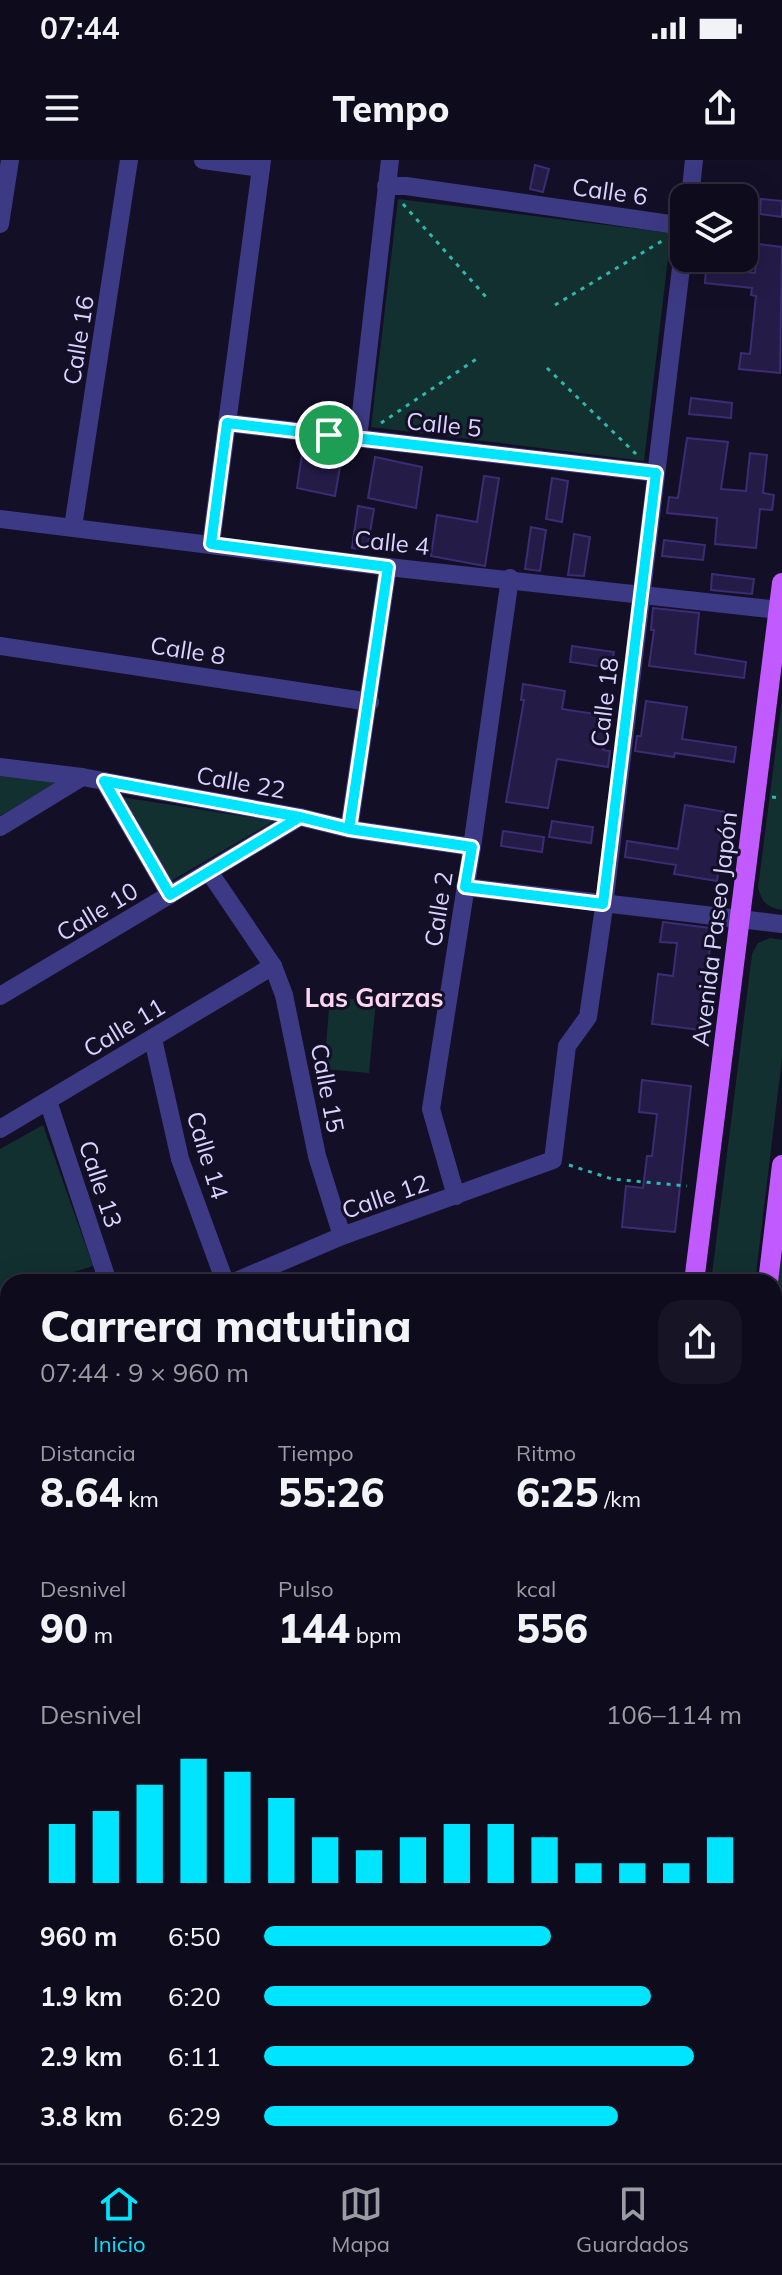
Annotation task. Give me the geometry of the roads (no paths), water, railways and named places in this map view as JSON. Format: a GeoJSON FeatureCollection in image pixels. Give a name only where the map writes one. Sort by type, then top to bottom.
{"type":"FeatureCollection","features":[{"type":"Feature","properties":{"kind":"main road","name":"Avenida Paseo Japón"},"geometry":{"type":"LineString","coordinates":[[693,1274],[779,637],[781,594]]}},
{"type":"Feature","properties":{"kind":"main road"},"geometry":{"type":"LineString","coordinates":[[769,1274],[782,1165]]}},
{"type":"Feature","properties":{"kind":"street"},"geometry":{"type":"LineString","coordinates":[[0,224],[10,160]]}},
{"type":"Feature","properties":{"kind":"street","name":"Calle 16"},"geometry":{"type":"LineString","coordinates":[[73,527],[129,160]]}},
{"type":"Feature","properties":{"kind":"street"},"geometry":{"type":"LineString","coordinates":[[203,160],[261,164],[211,544]]}},
{"type":"Feature","properties":{"kind":"street"},"geometry":{"type":"LineString","coordinates":[[358,439],[390,160]]}},
{"type":"Feature","properties":{"kind":"street"},"geometry":{"type":"LineString","coordinates":[[691,184],[694,160]]}},
{"type":"Feature","properties":{"kind":"street","name":"Calle 6"},"geometry":{"type":"LineString","coordinates":[[386,186],[406,186],[670,233]]}},
{"type":"Feature","properties":{"kind":"street","name":"Calle 18"},"geometry":{"type":"LineString","coordinates":[[553,1160],[567,1046],[588,1017],[656,473],[676,272]]}},
{"type":"Feature","properties":{"kind":"street","name":"Calle 5"},"geometry":{"type":"LineString","coordinates":[[227,423],[656,473]]}},
{"type":"Feature","properties":{"kind":"street","name":"Calle 4"},"geometry":{"type":"LineString","coordinates":[[0,519],[388,567],[641,594],[781,594]]}},
{"type":"Feature","properties":{"kind":"street"},"geometry":{"type":"LineString","coordinates":[[349,829],[388,567]]}},
{"type":"Feature","properties":{"kind":"street","name":"Calle 2"},"geometry":{"type":"LineString","coordinates":[[456,1196],[431,1109],[510,578]]}},
{"type":"Feature","properties":{"kind":"street","name":"Calle 8"},"geometry":{"type":"LineString","coordinates":[[0,646],[370,702]]}},
{"type":"Feature","properties":{"kind":"street","name":"Calle 22"},"geometry":{"type":"LineString","coordinates":[[0,767],[82,777],[300,817],[349,829],[472,847]]}},
{"type":"Feature","properties":{"kind":"street"},"geometry":{"type":"LineString","coordinates":[[0,827],[82,777]]}},
{"type":"Feature","properties":{"kind":"street"},"geometry":{"type":"LineString","coordinates":[[104,781],[170,895]]}},
{"type":"Feature","properties":{"kind":"street","name":"Calle 10"},"geometry":{"type":"LineString","coordinates":[[0,996],[300,817]]}},
{"type":"Feature","properties":{"kind":"street","name":"Calle 15"},"geometry":{"type":"LineString","coordinates":[[210,873],[273,966],[284,995],[317,1156],[342,1236]]}},
{"type":"Feature","properties":{"kind":"street"},"geometry":{"type":"LineString","coordinates":[[465,887],[782,924]]}},
{"type":"Feature","properties":{"kind":"street","name":"Calle 11"},"geometry":{"type":"LineString","coordinates":[[0,1129],[273,966]]}},
{"type":"Feature","properties":{"kind":"street","name":"Calle 14"},"geometry":{"type":"LineString","coordinates":[[153,1039],[180,1159],[222,1274]]}},
{"type":"Feature","properties":{"kind":"street","name":"Calle 13"},"geometry":{"type":"LineString","coordinates":[[48,1101],[105,1274]]}},
{"type":"Feature","properties":{"kind":"street","name":"Calle 12"},"geometry":{"type":"LineString","coordinates":[[253,1274],[342,1236],[553,1160]]}},
{"type":"Feature","properties":{"kind":"district","name":"Las Garzas"},"geometry":{"type":"Point","coordinates":[374,997]}}]}
